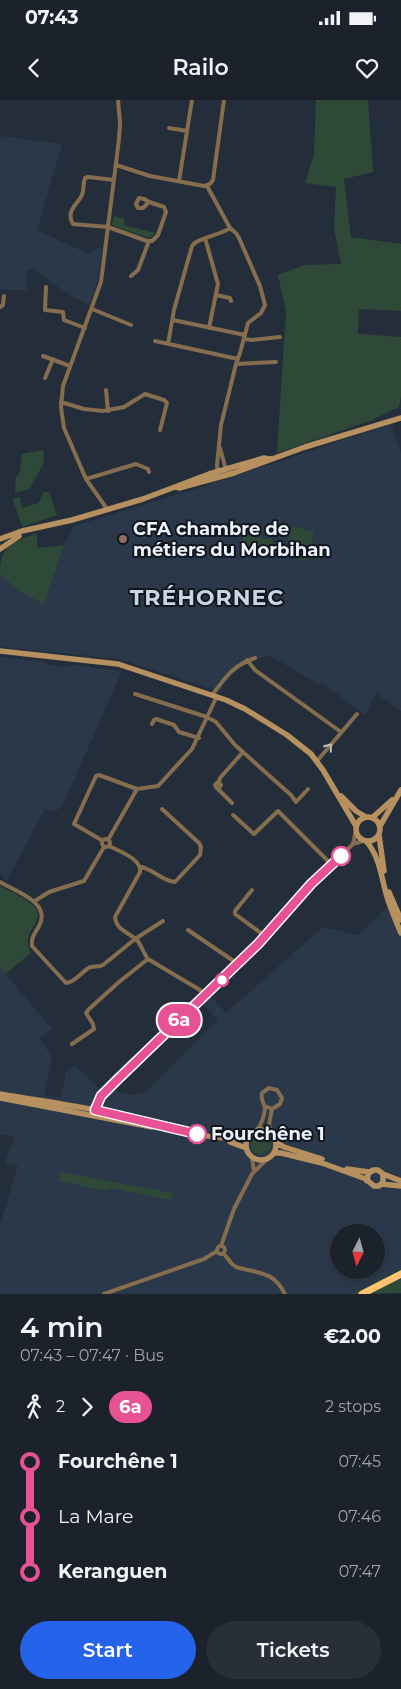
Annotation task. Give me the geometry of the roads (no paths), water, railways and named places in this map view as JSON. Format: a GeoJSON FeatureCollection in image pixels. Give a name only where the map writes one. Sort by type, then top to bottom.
{"type":"FeatureCollection","features":[{"type":"Feature","properties":{"kind":"highway"},"geometry":{"type":"LineString","coordinates":[[362,1294],[401,1274]]}},
{"type":"Feature","properties":{"kind":"main road"},"geometry":{"type":"LineString","coordinates":[[0,539],[22,531],[35,529],[167,491],[401,418]]}},
{"type":"Feature","properties":{"kind":"main road"},"geometry":{"type":"LineString","coordinates":[[0,548],[16,537],[35,529]]}},
{"type":"Feature","properties":{"kind":"main road"},"geometry":{"type":"LineString","coordinates":[[0,652],[12,653],[18,656],[29,655],[118,664],[215,695],[245,709],[288,735],[317,762],[346,803],[356,811],[375,820],[380,826]]}},
{"type":"Feature","properties":{"kind":"main road"},"geometry":{"type":"LineString","coordinates":[[335,789],[356,828],[358,837],[365,841],[373,850],[401,933]]}},
{"type":"Feature","properties":{"kind":"main road"},"geometry":{"type":"LineString","coordinates":[[356,828],[360,820],[369,818],[399,793]]}},
{"type":"Feature","properties":{"kind":"main road"},"geometry":{"type":"LineString","coordinates":[[399,793],[380,826],[379,835],[387,886],[401,920]]}},
{"type":"Feature","properties":{"kind":"main road"},"geometry":{"type":"LineString","coordinates":[[365,841],[374,840],[379,835]]}},
{"type":"Feature","properties":{"kind":"main road"},"geometry":{"type":"LineString","coordinates":[[0,1094],[198,1134],[233,1139],[242,1139],[262,1129],[271,1132],[276,1143],[274,1153],[267,1159],[259,1160],[252,1157],[246,1148],[241,1145],[94,1113],[0,1098]]}},
{"type":"Feature","properties":{"kind":"main road"},"geometry":{"type":"LineString","coordinates":[[246,1148],[248,1136]]}},
{"type":"Feature","properties":{"kind":"main road"},"geometry":{"type":"LineString","coordinates":[[276,1143],[313,1155],[346,1169],[369,1172],[375,1170],[391,1179],[401,1181]]}},
{"type":"Feature","properties":{"kind":"main road"},"geometry":{"type":"LineString","coordinates":[[274,1153],[314,1160],[368,1181],[374,1186],[381,1184],[401,1186]]}},
{"type":"Feature","properties":{"kind":"main road"},"geometry":{"type":"LineString","coordinates":[[368,1181],[369,1172]]}},
{"type":"Feature","properties":{"kind":"main road"},"geometry":{"type":"LineString","coordinates":[[381,1184],[384,1180],[383,1174]]}},
{"type":"Feature","properties":{"kind":"street"},"geometry":{"type":"LineString","coordinates":[[107,509],[86,479],[64,428],[61,402],[63,386],[101,282],[120,123],[118,100]]}},
{"type":"Feature","properties":{"kind":"street"},"geometry":{"type":"LineString","coordinates":[[179,181],[192,100]]}},
{"type":"Feature","properties":{"kind":"street"},"geometry":{"type":"LineString","coordinates":[[207,186],[213,180],[224,100]]}},
{"type":"Feature","properties":{"kind":"street"},"geometry":{"type":"LineString","coordinates":[[169,128],[187,131]]}},
{"type":"Feature","properties":{"kind":"street"},"geometry":{"type":"LineString","coordinates":[[116,165],[150,176],[207,186]]}},
{"type":"Feature","properties":{"kind":"street"},"geometry":{"type":"LineString","coordinates":[[114,180],[86,177],[82,195],[73,206],[70,220],[74,225],[108,227],[149,241],[154,240],[158,235],[166,212],[164,206],[149,202]]}},
{"type":"Feature","properties":{"kind":"street"},"geometry":{"type":"LineString","coordinates":[[207,186],[230,228],[239,238],[260,286],[265,305],[261,313],[249,321],[236,364],[221,426],[222,473]]}},
{"type":"Feature","properties":{"kind":"street"},"geometry":{"type":"LineString","coordinates":[[168,344],[183,274],[192,246],[195,242],[223,233],[230,228]]}},
{"type":"Feature","properties":{"kind":"street"},"geometry":{"type":"LineString","coordinates":[[205,238],[218,284],[209,328]]}},
{"type":"Feature","properties":{"kind":"street"},"geometry":{"type":"LineString","coordinates":[[131,276],[138,270],[149,241]]}},
{"type":"Feature","properties":{"kind":"street"},"geometry":{"type":"LineString","coordinates":[[46,286],[45,310],[63,312],[64,320],[85,328]]}},
{"type":"Feature","properties":{"kind":"street"},"geometry":{"type":"LineString","coordinates":[[216,295],[230,298],[231,301]]}},
{"type":"Feature","properties":{"kind":"street"},"geometry":{"type":"LineString","coordinates":[[0,307],[3,305],[4,296]]}},
{"type":"Feature","properties":{"kind":"street"},"geometry":{"type":"LineString","coordinates":[[92,309],[131,325]]}},
{"type":"Feature","properties":{"kind":"street"},"geometry":{"type":"LineString","coordinates":[[173,320],[252,340],[280,337]]}},
{"type":"Feature","properties":{"kind":"street"},"geometry":{"type":"LineString","coordinates":[[155,341],[238,359]]}},
{"type":"Feature","properties":{"kind":"street"},"geometry":{"type":"LineString","coordinates":[[43,356],[70,366]]}},
{"type":"Feature","properties":{"kind":"street"},"geometry":{"type":"LineString","coordinates":[[46,378],[53,359]]}},
{"type":"Feature","properties":{"kind":"street"},"geometry":{"type":"LineString","coordinates":[[236,364],[276,362]]}},
{"type":"Feature","properties":{"kind":"street"},"geometry":{"type":"LineString","coordinates":[[106,390],[108,411]]}},
{"type":"Feature","properties":{"kind":"street"},"geometry":{"type":"LineString","coordinates":[[61,402],[84,410],[108,411],[128,405],[143,394],[164,400],[167,406],[160,430]]}},
{"type":"Feature","properties":{"kind":"street"},"geometry":{"type":"LineString","coordinates":[[220,445],[222,473]]}},
{"type":"Feature","properties":{"kind":"street"},"geometry":{"type":"LineString","coordinates":[[86,479],[136,464],[147,468],[149,472]]}},
{"type":"Feature","properties":{"kind":"street"},"geometry":{"type":"LineString","coordinates":[[162,810],[199,843],[201,851],[175,882],[168,881],[141,867],[138,862],[109,846],[110,844],[74,824],[96,776],[100,775],[137,789],[154,788],[162,783],[189,753],[198,738],[215,695],[229,673],[237,665],[255,658]]}},
{"type":"Feature","properties":{"kind":"street"},"geometry":{"type":"LineString","coordinates":[[247,660],[257,671],[342,732]]}},
{"type":"Feature","properties":{"kind":"street"},"geometry":{"type":"LineString","coordinates":[[135,694],[207,717],[216,722],[243,752],[291,795],[295,803],[308,789]]}},
{"type":"Feature","properties":{"kind":"street"},"geometry":{"type":"LineString","coordinates":[[317,762],[357,714]]}},
{"type":"Feature","properties":{"kind":"street"},"geometry":{"type":"LineString","coordinates":[[152,724],[156,720],[174,725],[179,732],[198,738]]}},
{"type":"Feature","properties":{"kind":"street"},"geometry":{"type":"LineString","coordinates":[[232,803],[220,792],[219,788],[221,786],[219,782],[220,778],[243,752]]}},
{"type":"Feature","properties":{"kind":"street"},"geometry":{"type":"LineString","coordinates":[[35,902],[49,892],[84,882],[104,847],[105,841],[137,789]]}},
{"type":"Feature","properties":{"kind":"street"},"geometry":{"type":"LineString","coordinates":[[232,815],[254,834],[278,811],[331,864]]}},
{"type":"Feature","properties":{"kind":"street"},"geometry":{"type":"LineString","coordinates":[[353,844],[356,828]]}},
{"type":"Feature","properties":{"kind":"street"},"geometry":{"type":"LineString","coordinates":[[94,1113],[101,1096],[238,964],[311,884],[353,844],[365,841]]}},
{"type":"Feature","properties":{"kind":"street"},"geometry":{"type":"LineString","coordinates":[[104,847],[109,846]]}},
{"type":"Feature","properties":{"kind":"street"},"geometry":{"type":"LineString","coordinates":[[141,867],[115,917],[118,927],[135,939],[148,960],[200,990],[205,995]]}},
{"type":"Feature","properties":{"kind":"street"},"geometry":{"type":"LineString","coordinates":[[0,882],[35,902],[42,915],[40,924],[33,935],[32,946],[66,983],[72,982],[88,967],[103,965],[135,939],[163,921]]}},
{"type":"Feature","properties":{"kind":"street"},"geometry":{"type":"LineString","coordinates":[[252,890],[234,911],[235,914],[265,936]]}},
{"type":"Feature","properties":{"kind":"street"},"geometry":{"type":"LineString","coordinates":[[188,930],[238,964]]}},
{"type":"Feature","properties":{"kind":"street"},"geometry":{"type":"LineString","coordinates":[[72,1044],[94,1029],[94,1024],[86,1013],[89,1009],[119,982],[148,960]]}},
{"type":"Feature","properties":{"kind":"street"},"geometry":{"type":"LineString","coordinates":[[271,1132],[268,1125],[272,1109],[278,1106],[281,1101],[281,1094],[275,1089],[269,1088],[262,1093],[261,1100],[265,1106],[272,1109]]}},
{"type":"Feature","properties":{"kind":"street"},"geometry":{"type":"LineString","coordinates":[[257,1130],[261,1124],[265,1106]]}},
{"type":"Feature","properties":{"kind":"street"},"geometry":{"type":"LineString","coordinates":[[252,1157],[254,1173]]}},
{"type":"Feature","properties":{"kind":"street"},"geometry":{"type":"LineString","coordinates":[[104,1294],[204,1260],[217,1251],[221,1246],[234,1209],[254,1173],[267,1159]]}},
{"type":"Feature","properties":{"kind":"street"},"geometry":{"type":"LineString","coordinates":[[221,1246],[225,1249],[224,1254]]}},
{"type":"Feature","properties":{"kind":"street"},"geometry":{"type":"LineString","coordinates":[[217,1251],[220,1254],[224,1254],[236,1266],[269,1275],[280,1284],[285,1294]]}},
{"type":"Feature","properties":{"kind":"place","name":"CFA chambre de métiers du Morbihan"},"geometry":{"type":"Point","coordinates":[123,539]}},
{"type":"Feature","properties":{"kind":"place","name":"Fourchêne 1"},"geometry":{"type":"Point","coordinates":[197,1134]}},
{"type":"Feature","properties":{"kind":"district","name":"TRÉHORNEC"},"geometry":{"type":"Point","coordinates":[207,597]}}]}
